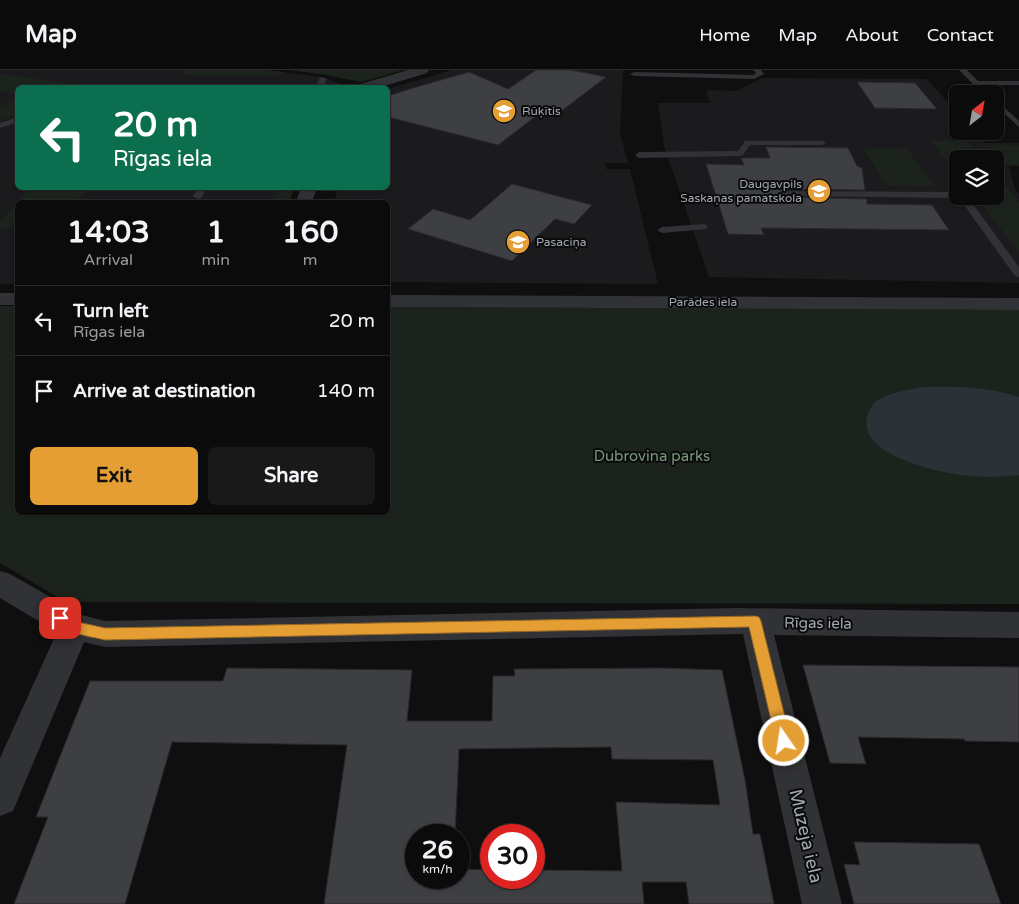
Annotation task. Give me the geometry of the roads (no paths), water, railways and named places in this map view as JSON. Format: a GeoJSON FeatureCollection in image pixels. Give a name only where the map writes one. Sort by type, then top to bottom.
{"type":"FeatureCollection","features":[{"type":"Feature","properties":{"kind":"street"},"geometry":{"type":"LineString","coordinates":[[372,85],[422,70]]}},
{"type":"Feature","properties":{"kind":"street"},"geometry":{"type":"LineString","coordinates":[[0,299],[15,300]]}},
{"type":"Feature","properties":{"kind":"street","name":"Parādes iela"},"geometry":{"type":"LineString","coordinates":[[390,301],[1019,304]]}},
{"type":"Feature","properties":{"kind":"street","name":"Rīgas iela"},"geometry":{"type":"LineString","coordinates":[[0,583],[74,627],[105,634],[755,621],[1019,624]]}},
{"type":"Feature","properties":{"kind":"street","name":"Muzeja iela"},"geometry":{"type":"LineString","coordinates":[[755,621],[822,904]]}},
{"type":"Feature","properties":{"kind":"street"},"geometry":{"type":"LineString","coordinates":[[0,798],[74,627]]}},
{"type":"Feature","properties":{"kind":"lane"},"geometry":{"type":"LineString","coordinates":[[634,74],[754,77],[760,74],[757,70]]}},
{"type":"Feature","properties":{"kind":"lane"},"geometry":{"type":"LineString","coordinates":[[963,70],[977,83],[1019,84]]}},
{"type":"Feature","properties":{"kind":"lane"},"geometry":{"type":"LineString","coordinates":[[319,85],[322,79]]}},
{"type":"Feature","properties":{"kind":"lane"},"geometry":{"type":"LineString","coordinates":[[1004,110],[1019,125]]}},
{"type":"Feature","properties":{"kind":"lane"},"geometry":{"type":"LineString","coordinates":[[0,126],[15,120]]}},
{"type":"Feature","properties":{"kind":"lane"},"geometry":{"type":"LineString","coordinates":[[639,155],[740,153],[748,143],[822,143]]}},
{"type":"Feature","properties":{"kind":"lane"},"geometry":{"type":"LineString","coordinates":[[785,194],[949,195]]}},
{"type":"Feature","properties":{"kind":"lane"},"geometry":{"type":"LineString","coordinates":[[969,205],[1019,274]]}},
{"type":"Feature","properties":{"kind":"lane"},"geometry":{"type":"LineString","coordinates":[[662,230],[704,228]]}},
{"type":"Feature","properties":{"kind":"place","name":"Rūķītis"},"geometry":{"type":"Point","coordinates":[504,111]}},
{"type":"Feature","properties":{"kind":"place","name":"Daugavpils Saskaņas pamatskola"},"geometry":{"type":"Point","coordinates":[819,191]}},
{"type":"Feature","properties":{"kind":"place","name":"Pasaciņa"},"geometry":{"type":"Point","coordinates":[518,242]}},
{"type":"Feature","properties":{"kind":"park label","name":"Dubrovina parks"},"geometry":{"type":"Point","coordinates":[652,456]}}]}
